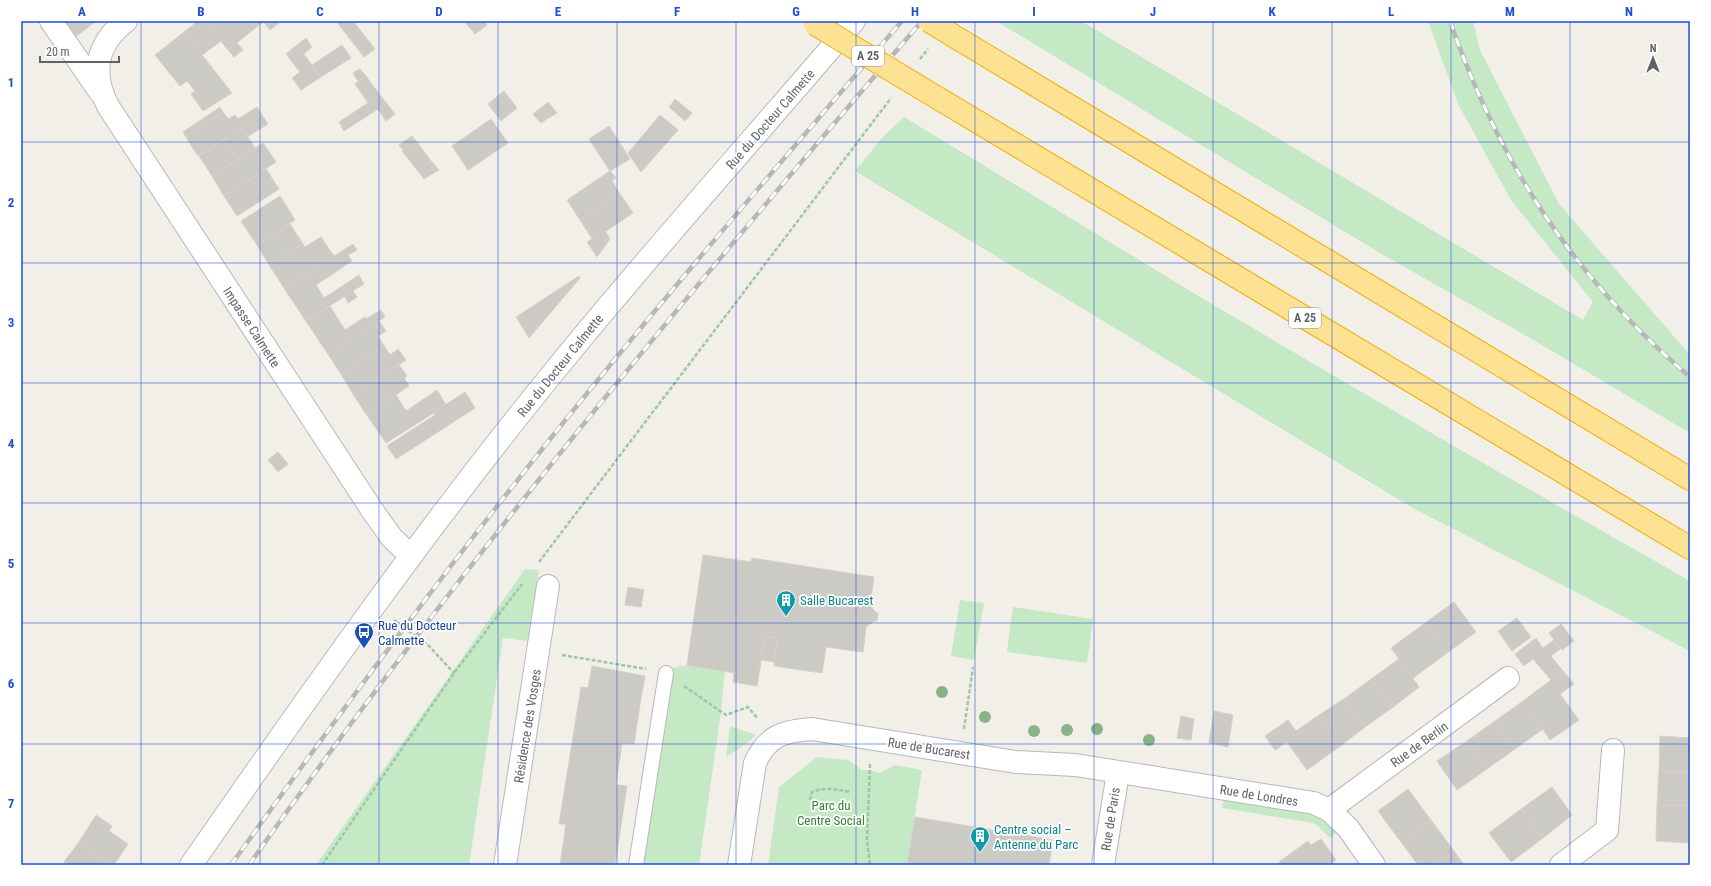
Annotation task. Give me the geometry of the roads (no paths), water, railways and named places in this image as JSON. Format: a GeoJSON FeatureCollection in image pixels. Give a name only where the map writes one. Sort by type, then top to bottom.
{"type":"FeatureCollection","features":[{"type":"Feature","properties":{"kind":"highway"},"geometry":{"type":"LineString","coordinates":[[929,21],[1690,479]]}},
{"type":"Feature","properties":{"kind":"highway","name":"A 25"},"geometry":{"type":"LineString","coordinates":[[813,22],[1690,548]]}},
{"type":"Feature","properties":{"kind":"street","name":"Impasse Calmette"},"geometry":{"type":"LineString","coordinates":[[51,21],[101,93],[108,106],[374,513],[392,538],[411,556]]}},
{"type":"Feature","properties":{"kind":"street","name":"Impasse Calmette"},"geometry":{"type":"LineString","coordinates":[[101,93],[99,67],[101,52],[106,40],[116,28],[126,21]]}},
{"type":"Feature","properties":{"kind":"street","name":"Rue du Docteur Calmette"},"geometry":{"type":"LineString","coordinates":[[191,865],[328,670],[468,480],[566,356],[854,21]]}},
{"type":"Feature","properties":{"kind":"street","name":"Résidence des Vosges"},"geometry":{"type":"LineString","coordinates":[[505,865],[548,586]]}},
{"type":"Feature","properties":{"kind":"street","name":"Rue de Berlin"},"geometry":{"type":"LineString","coordinates":[[1329,810],[1508,678]]}},
{"type":"Feature","properties":{"kind":"street","name":"Rue de Bucarest"},"geometry":{"type":"LineString","coordinates":[[739,865],[755,763],[764,746],[775,738],[790,731],[812,730],[1016,762],[1075,765],[1118,773]]}},
{"type":"Feature","properties":{"kind":"street"},"geometry":{"type":"LineString","coordinates":[[1561,865],[1607,830],[1613,750]]}},
{"type":"Feature","properties":{"kind":"street","name":"Rue de Londres"},"geometry":{"type":"LineString","coordinates":[[1118,773],[1314,803],[1329,810],[1348,828],[1374,865]]}},
{"type":"Feature","properties":{"kind":"street","name":"Rue de Paris"},"geometry":{"type":"LineString","coordinates":[[1103,865],[1118,773]]}},
{"type":"Feature","properties":{"kind":"lane"},"geometry":{"type":"LineString","coordinates":[[636,865],[666,674]]}},
{"type":"Feature","properties":{"kind":"railway"},"geometry":{"type":"LineString","coordinates":[[231,865],[333,723],[473,537],[557,431],[703,254],[902,21]]}},
{"type":"Feature","properties":{"kind":"railway"},"geometry":{"type":"LineString","coordinates":[[249,865],[328,755],[491,540],[660,330],[922,21]]}},
{"type":"Feature","properties":{"kind":"railway"},"geometry":{"type":"LineString","coordinates":[[1450,21],[1470,74],[1492,123],[1517,171],[1545,216],[1576,259],[1611,300],[1648,339],[1690,377]]}},
{"type":"Feature","properties":{"kind":"place","name":"Salle Bucarest"},"geometry":{"type":"Point","coordinates":[786,617]}},
{"type":"Feature","properties":{"kind":"place","name":"Rue du Docteur Calmette"},"geometry":{"type":"Point","coordinates":[364,649]}},
{"type":"Feature","properties":{"kind":"place","name":"Centre social – Antenne du Parc"},"geometry":{"type":"Point","coordinates":[980,853]}},
{"type":"Feature","properties":{"kind":"park label","name":"Parc du Centre Social"},"geometry":{"type":"Point","coordinates":[831,812]}}]}
